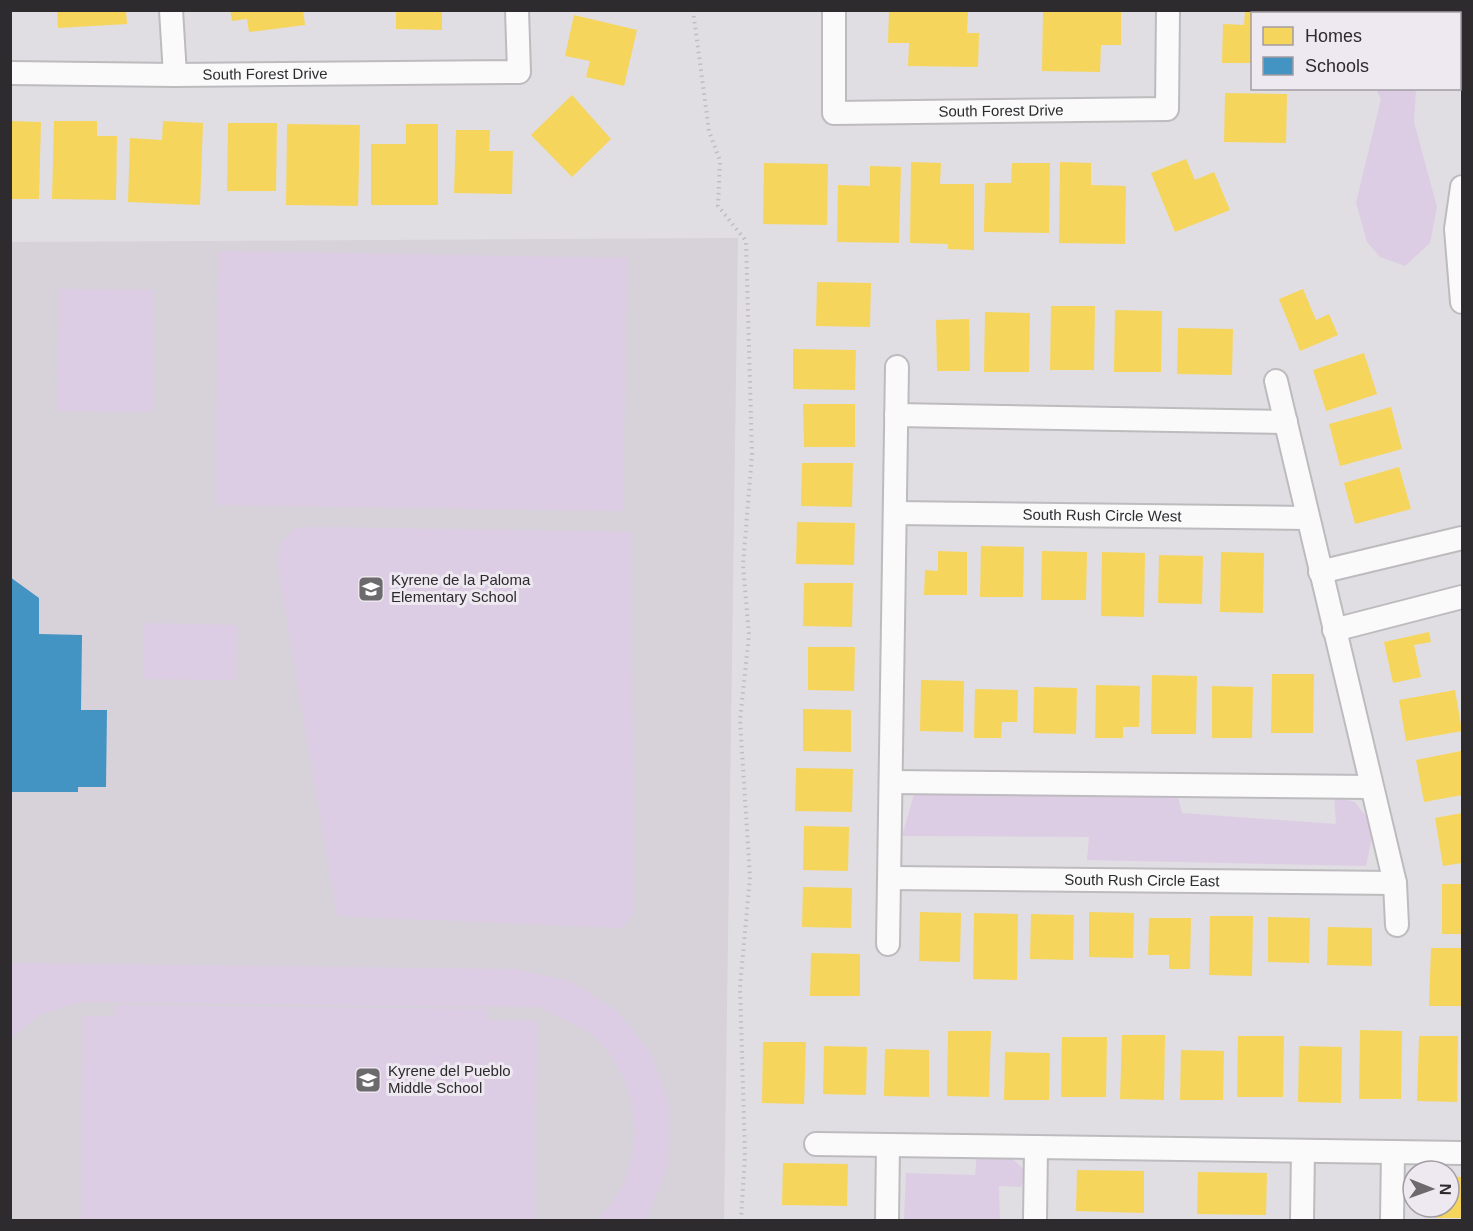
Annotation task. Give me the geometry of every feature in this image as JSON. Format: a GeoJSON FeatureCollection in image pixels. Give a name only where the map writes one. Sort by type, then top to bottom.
{"type":"FeatureCollection","features":[{"type":"Feature","properties":{"kind":"street"},"geometry":{"type":"LineString","coordinates":[[171,10],[175,75]]}},
{"type":"Feature","properties":{"kind":"street","name":"South Forest Drive"},"geometry":{"type":"LineString","coordinates":[[10,73],[175,75],[519,72],[517,10]]}},
{"type":"Feature","properties":{"kind":"street","name":"South Forest Drive"},"geometry":{"type":"LineString","coordinates":[[834,10],[834,113],[1167,109],[1168,10]]}},
{"type":"Feature","properties":{"kind":"street"},"geometry":{"type":"LineString","coordinates":[[1462,187],[1456,230],[1462,302]]}},
{"type":"Feature","properties":{"kind":"street"},"geometry":{"type":"LineString","coordinates":[[888,944],[897,367]]}},
{"type":"Feature","properties":{"kind":"street"},"geometry":{"type":"LineString","coordinates":[[1276,381],[1395,883],[1397,925]]}},
{"type":"Feature","properties":{"kind":"street"},"geometry":{"type":"LineString","coordinates":[[896,415],[1286,422]]}},
{"type":"Feature","properties":{"kind":"street","name":"South Rush Circle West"},"geometry":{"type":"LineString","coordinates":[[896,513],[1308,518]]}},
{"type":"Feature","properties":{"kind":"street"},"geometry":{"type":"LineString","coordinates":[[1320,572],[1462,538]]}},
{"type":"Feature","properties":{"kind":"street"},"geometry":{"type":"LineString","coordinates":[[1334,630],[1462,597]]}},
{"type":"Feature","properties":{"kind":"street"},"geometry":{"type":"LineString","coordinates":[[891,782],[1371,787]]}},
{"type":"Feature","properties":{"kind":"street","name":"South Rush Circle East"},"geometry":{"type":"LineString","coordinates":[[890,878],[1395,883]]}},
{"type":"Feature","properties":{"kind":"street"},"geometry":{"type":"LineString","coordinates":[[816,1144],[1462,1153]]}},
{"type":"Feature","properties":{"kind":"street"},"geometry":{"type":"LineString","coordinates":[[887,1221],[888,1146]]}},
{"type":"Feature","properties":{"kind":"street"},"geometry":{"type":"LineString","coordinates":[[1035,1221],[1036,1148]]}},
{"type":"Feature","properties":{"kind":"street"},"geometry":{"type":"LineString","coordinates":[[1302,1221],[1304,1151]]}},
{"type":"Feature","properties":{"kind":"street"},"geometry":{"type":"LineString","coordinates":[[1392,1221],[1393,1152]]}},
{"type":"Feature","properties":{"kind":"path"},"geometry":{"type":"LineString","coordinates":[[693,10],[709,131],[720,161],[718,206],[746,241],[752,454],[743,565],[749,635],[740,720],[750,877],[740,987],[746,1155],[741,1221]]}},
{"type":"Feature","properties":{"kind":"shaded area"},"geometry":{"type":"Polygon","coordinates":[[[1376,90],[1416,90],[1414,122],[1437,207],[1430,243],[1405,266],[1380,257],[1367,242],[1356,203],[1381,99],[1376,90]]]}},
{"type":"Feature","properties":{"kind":"shaded area","name":"Kyrene de la Paloma Elementary School"},"geometry":{"type":"Polygon","coordinates":[[[738,238],[724,1220],[11,1220],[10,242],[738,238]]]}},
{"type":"Feature","properties":{"kind":"shaded area"},"geometry":{"type":"Polygon","coordinates":[[[219,251],[627,258],[623,511],[215,505],[219,251]]]}},
{"type":"Feature","properties":{"kind":"shaded area"},"geometry":{"type":"Polygon","coordinates":[[[59,289],[154,290],[153,412],[58,411],[59,289]]]}},
{"type":"Feature","properties":{"kind":"shaded area"},"geometry":{"type":"Polygon","coordinates":[[[295,528],[631,532],[634,911],[622,928],[337,916],[278,568],[279,545],[295,528]]]}},
{"type":"Feature","properties":{"kind":"shaded area"},"geometry":{"type":"Polygon","coordinates":[[[144,623],[237,625],[236,680],[144,679],[144,623]]]}},
{"type":"Feature","properties":{"kind":"shaded area"},"geometry":{"type":"Polygon","coordinates":[[[916,787],[1178,797],[1182,813],[1336,824],[1334,797],[1355,802],[1374,827],[1366,866],[1087,860],[1089,837],[902,836],[916,787]]]}},
{"type":"Feature","properties":{"kind":"shaded area"},"geometry":{"type":"Polygon","coordinates":[[[11,963],[515,969],[570,981],[617,1011],[652,1055],[670,1108],[668,1165],[646,1220],[597,1220],[613,1202],[624,1183],[631,1161],[634,1117],[629,1094],[621,1073],[609,1053],[594,1037],[576,1025],[536,1007],[80,1002],[39,1015],[11,1037],[11,963]]]}},
{"type":"Feature","properties":{"kind":"shaded area"},"geometry":{"type":"Polygon","coordinates":[[[116,1005],[487,1009],[488,1020],[537,1020],[535,1220],[81,1220],[83,1016],[116,1016],[116,1005]]]}},
{"type":"Feature","properties":{"kind":"shaded area"},"geometry":{"type":"Polygon","coordinates":[[[977,1153],[1008,1154],[1027,1173],[1021,1187],[999,1186],[1000,1220],[904,1220],[906,1173],[975,1175],[977,1153]]]}},
{"type":"Feature","properties":{"kind":"building: Homes"},"geometry":{"type":"Polygon","coordinates":[[[57,10],[126,10],[127,24],[58,28],[57,10]]]}},
{"type":"Feature","properties":{"kind":"building: Homes"},"geometry":{"type":"Polygon","coordinates":[[[230,10],[303,10],[305,25],[249,32],[247,19],[232,21],[230,10]]]}},
{"type":"Feature","properties":{"kind":"building: Homes"},"geometry":{"type":"Polygon","coordinates":[[[396,10],[442,10],[442,30],[396,29],[396,10]]]}},
{"type":"Feature","properties":{"kind":"building: Homes"},"geometry":{"type":"Polygon","coordinates":[[[889,10],[968,10],[967,33],[979,33],[978,67],[908,66],[909,43],[888,43],[889,10]]]}},
{"type":"Feature","properties":{"kind":"building: Homes"},"geometry":{"type":"Polygon","coordinates":[[[1043,10],[1121,10],[1121,45],[1101,45],[1100,72],[1042,71],[1043,10]]]}},
{"type":"Feature","properties":{"kind":"building: Homes"},"geometry":{"type":"Polygon","coordinates":[[[1245,10],[1309,10],[1308,12],[1251,12],[1251,63],[1222,63],[1223,24],[1244,25],[1245,10]]]}},
{"type":"Feature","properties":{"kind":"building: Homes"},"geometry":{"type":"Polygon","coordinates":[[[574,15],[637,30],[624,86],[586,77],[590,61],[565,56],[574,15]]]}},
{"type":"Feature","properties":{"kind":"building: Homes"},"geometry":{"type":"Polygon","coordinates":[[[1225,93],[1287,94],[1286,143],[1224,142],[1225,93]]]}},
{"type":"Feature","properties":{"kind":"building: Homes"},"geometry":{"type":"Polygon","coordinates":[[[572,95],[611,139],[572,177],[531,135],[572,95]]]}},
{"type":"Feature","properties":{"kind":"building: Homes"},"geometry":{"type":"Polygon","coordinates":[[[10,121],[41,122],[39,199],[10,199],[10,121]]]}},
{"type":"Feature","properties":{"kind":"building: Homes"},"geometry":{"type":"Polygon","coordinates":[[[54,121],[97,121],[97,136],[117,136],[116,200],[52,199],[54,121]]]}},
{"type":"Feature","properties":{"kind":"building: Homes"},"geometry":{"type":"Polygon","coordinates":[[[163,121],[203,123],[200,205],[128,202],[130,138],[162,140],[163,121]]]}},
{"type":"Feature","properties":{"kind":"building: Homes"},"geometry":{"type":"Polygon","coordinates":[[[228,123],[277,123],[276,191],[227,191],[228,123]]]}},
{"type":"Feature","properties":{"kind":"building: Homes"},"geometry":{"type":"Polygon","coordinates":[[[287,124],[360,125],[358,206],[286,205],[287,124]]]}},
{"type":"Feature","properties":{"kind":"building: Homes"},"geometry":{"type":"Polygon","coordinates":[[[406,124],[438,124],[438,205],[371,205],[371,144],[406,144],[406,124]]]}},
{"type":"Feature","properties":{"kind":"building: Homes"},"geometry":{"type":"Polygon","coordinates":[[[456,130],[490,130],[489,151],[513,151],[512,194],[454,193],[456,130]]]}},
{"type":"Feature","properties":{"kind":"building: Homes"},"geometry":{"type":"Polygon","coordinates":[[[1186,159],[1195,180],[1214,172],[1230,210],[1175,232],[1151,173],[1186,159]]]}},
{"type":"Feature","properties":{"kind":"building: Homes"},"geometry":{"type":"Polygon","coordinates":[[[911,162],[941,163],[940,184],[974,184],[974,250],[948,249],[948,244],[910,243],[911,162]]]}},
{"type":"Feature","properties":{"kind":"building: Homes"},"geometry":{"type":"Polygon","coordinates":[[[1060,162],[1091,163],[1091,185],[1126,186],[1125,244],[1059,243],[1060,162]]]}},
{"type":"Feature","properties":{"kind":"building: Homes"},"geometry":{"type":"Polygon","coordinates":[[[764,163],[828,164],[827,225],[763,224],[764,163]]]}},
{"type":"Feature","properties":{"kind":"building: Homes"},"geometry":{"type":"Polygon","coordinates":[[[1012,163],[1050,163],[1049,233],[984,232],[985,183],[1011,183],[1012,163]]]}},
{"type":"Feature","properties":{"kind":"building: Homes"},"geometry":{"type":"Polygon","coordinates":[[[870,166],[901,167],[899,243],[837,242],[838,185],[870,186],[870,166]]]}},
{"type":"Feature","properties":{"kind":"building: Homes"},"geometry":{"type":"Polygon","coordinates":[[[817,282],[871,283],[870,327],[816,326],[817,282]]]}},
{"type":"Feature","properties":{"kind":"building: Homes"},"geometry":{"type":"Polygon","coordinates":[[[1303,289],[1316,320],[1329,314],[1338,335],[1300,351],[1279,299],[1303,289]]]}},
{"type":"Feature","properties":{"kind":"building: Homes"},"geometry":{"type":"Polygon","coordinates":[[[1051,306],[1095,306],[1094,370],[1050,370],[1051,306]]]}},
{"type":"Feature","properties":{"kind":"building: Homes"},"geometry":{"type":"Polygon","coordinates":[[[1115,310],[1162,311],[1161,372],[1114,372],[1115,310]]]}},
{"type":"Feature","properties":{"kind":"building: Homes"},"geometry":{"type":"Polygon","coordinates":[[[985,312],[1030,313],[1029,372],[984,372],[985,312]]]}},
{"type":"Feature","properties":{"kind":"building: Homes"},"geometry":{"type":"Polygon","coordinates":[[[969,319],[970,371],[937,371],[936,320],[969,319]]]}},
{"type":"Feature","properties":{"kind":"building: Homes"},"geometry":{"type":"Polygon","coordinates":[[[1178,328],[1233,329],[1232,375],[1177,374],[1178,328]]]}},
{"type":"Feature","properties":{"kind":"building: Homes"},"geometry":{"type":"Polygon","coordinates":[[[793,349],[856,350],[855,390],[793,389],[793,349]]]}},
{"type":"Feature","properties":{"kind":"building: Homes"},"geometry":{"type":"Polygon","coordinates":[[[1364,353],[1377,394],[1326,411],[1313,370],[1364,353]]]}},
{"type":"Feature","properties":{"kind":"building: Homes"},"geometry":{"type":"Polygon","coordinates":[[[803,404],[855,404],[855,447],[804,447],[803,404]]]}},
{"type":"Feature","properties":{"kind":"building: Homes"},"geometry":{"type":"Polygon","coordinates":[[[1391,407],[1402,449],[1340,466],[1329,424],[1391,407]]]}},
{"type":"Feature","properties":{"kind":"building: Homes"},"geometry":{"type":"Polygon","coordinates":[[[802,463],[853,463],[852,507],[801,506],[802,463]]]}},
{"type":"Feature","properties":{"kind":"building: Homes"},"geometry":{"type":"Polygon","coordinates":[[[1399,467],[1411,509],[1355,524],[1344,483],[1399,467]]]}},
{"type":"Feature","properties":{"kind":"building: Homes"},"geometry":{"type":"Polygon","coordinates":[[[797,522],[855,523],[854,565],[796,564],[797,522]]]}},
{"type":"Feature","properties":{"kind":"building: Homes"},"geometry":{"type":"Polygon","coordinates":[[[981,546],[1024,547],[1023,597],[980,597],[981,546]]]}},
{"type":"Feature","properties":{"kind":"building: Homes"},"geometry":{"type":"Polygon","coordinates":[[[938,551],[967,552],[967,595],[924,595],[925,570],[938,571],[938,551]]]}},
{"type":"Feature","properties":{"kind":"building: Homes"},"geometry":{"type":"Polygon","coordinates":[[[1042,551],[1087,552],[1086,600],[1041,600],[1042,551]]]}},
{"type":"Feature","properties":{"kind":"building: Homes"},"geometry":{"type":"Polygon","coordinates":[[[1102,552],[1145,553],[1144,617],[1101,616],[1102,552]]]}},
{"type":"Feature","properties":{"kind":"building: Homes"},"geometry":{"type":"Polygon","coordinates":[[[1221,552],[1264,553],[1263,613],[1220,612],[1221,552]]]}},
{"type":"Feature","properties":{"kind":"building: Homes"},"geometry":{"type":"Polygon","coordinates":[[[1159,555],[1203,556],[1202,604],[1158,603],[1159,555]]]}},
{"type":"Feature","properties":{"kind":"building: Homes"},"geometry":{"type":"Polygon","coordinates":[[[804,583],[853,583],[852,627],[803,626],[804,583]]]}},
{"type":"Feature","properties":{"kind":"building: Homes"},"geometry":{"type":"Polygon","coordinates":[[[1429,632],[1431,642],[1414,645],[1421,677],[1393,683],[1384,642],[1429,632]]]}},
{"type":"Feature","properties":{"kind":"building: Homes"},"geometry":{"type":"Polygon","coordinates":[[[808,647],[855,647],[854,691],[808,690],[808,647]]]}},
{"type":"Feature","properties":{"kind":"building: Homes"},"geometry":{"type":"Polygon","coordinates":[[[1272,674],[1314,674],[1313,733],[1271,733],[1272,674]]]}},
{"type":"Feature","properties":{"kind":"building: Homes"},"geometry":{"type":"Polygon","coordinates":[[[1152,675],[1197,676],[1196,734],[1151,734],[1152,675]]]}},
{"type":"Feature","properties":{"kind":"building: Homes"},"geometry":{"type":"Polygon","coordinates":[[[921,680],[964,681],[963,732],[920,731],[921,680]]]}},
{"type":"Feature","properties":{"kind":"building: Homes"},"geometry":{"type":"Polygon","coordinates":[[[1096,685],[1140,686],[1139,727],[1123,727],[1123,738],[1095,738],[1096,685]]]}},
{"type":"Feature","properties":{"kind":"building: Homes"},"geometry":{"type":"Polygon","coordinates":[[[1212,686],[1253,687],[1252,738],[1212,738],[1212,686]]]}},
{"type":"Feature","properties":{"kind":"building: Homes"},"geometry":{"type":"Polygon","coordinates":[[[1034,687],[1077,688],[1076,734],[1033,733],[1034,687]]]}},
{"type":"Feature","properties":{"kind":"building: Homes"},"geometry":{"type":"Polygon","coordinates":[[[975,689],[1018,690],[1017,722],[1002,722],[1001,738],[974,738],[975,689]]]}},
{"type":"Feature","properties":{"kind":"building: Homes"},"geometry":{"type":"Polygon","coordinates":[[[1455,690],[1462,731],[1406,741],[1399,700],[1455,690]]]}},
{"type":"Feature","properties":{"kind":"building: Homes"},"geometry":{"type":"Polygon","coordinates":[[[803,709],[851,710],[851,752],[803,751],[803,709]]]}},
{"type":"Feature","properties":{"kind":"building: Homes"},"geometry":{"type":"Polygon","coordinates":[[[1461,751],[1462,795],[1424,802],[1416,760],[1461,751]]]}},
{"type":"Feature","properties":{"kind":"building: Homes"},"geometry":{"type":"Polygon","coordinates":[[[796,768],[853,769],[852,812],[795,811],[796,768]]]}},
{"type":"Feature","properties":{"kind":"building: Homes"},"geometry":{"type":"Polygon","coordinates":[[[1462,813],[1462,863],[1443,866],[1435,818],[1462,813]]]}},
{"type":"Feature","properties":{"kind":"building: Homes"},"geometry":{"type":"Polygon","coordinates":[[[804,826],[849,827],[848,871],[803,870],[804,826]]]}},
{"type":"Feature","properties":{"kind":"building: Homes"},"geometry":{"type":"Polygon","coordinates":[[[1442,884],[1462,884],[1462,934],[1442,934],[1442,884]]]}},
{"type":"Feature","properties":{"kind":"building: Homes"},"geometry":{"type":"Polygon","coordinates":[[[803,887],[852,888],[851,928],[802,927],[803,887]]]}},
{"type":"Feature","properties":{"kind":"building: Homes"},"geometry":{"type":"Polygon","coordinates":[[[920,912],[961,913],[960,962],[919,961],[920,912]]]}},
{"type":"Feature","properties":{"kind":"building: Homes"},"geometry":{"type":"Polygon","coordinates":[[[1089,912],[1134,913],[1133,958],[1089,957],[1089,912]]]}},
{"type":"Feature","properties":{"kind":"building: Homes"},"geometry":{"type":"Polygon","coordinates":[[[974,913],[1018,914],[1017,980],[973,979],[974,913]]]}},
{"type":"Feature","properties":{"kind":"building: Homes"},"geometry":{"type":"Polygon","coordinates":[[[1031,914],[1074,915],[1073,960],[1030,959],[1031,914]]]}},
{"type":"Feature","properties":{"kind":"building: Homes"},"geometry":{"type":"Polygon","coordinates":[[[1210,916],[1253,916],[1252,976],[1209,975],[1210,916]]]}},
{"type":"Feature","properties":{"kind":"building: Homes"},"geometry":{"type":"Polygon","coordinates":[[[1268,917],[1310,918],[1309,963],[1268,962],[1268,917]]]}},
{"type":"Feature","properties":{"kind":"building: Homes"},"geometry":{"type":"Polygon","coordinates":[[[1149,918],[1191,918],[1190,969],[1169,969],[1169,955],[1148,955],[1149,918]]]}},
{"type":"Feature","properties":{"kind":"building: Homes"},"geometry":{"type":"Polygon","coordinates":[[[1328,927],[1372,928],[1372,966],[1327,965],[1328,927]]]}},
{"type":"Feature","properties":{"kind":"building: Homes"},"geometry":{"type":"Polygon","coordinates":[[[1431,948],[1462,948],[1461,1006],[1429,1006],[1431,948]]]}},
{"type":"Feature","properties":{"kind":"building: Homes"},"geometry":{"type":"Polygon","coordinates":[[[811,953],[860,954],[860,996],[810,996],[811,953]]]}},
{"type":"Feature","properties":{"kind":"building: Homes"},"geometry":{"type":"Polygon","coordinates":[[[1360,1030],[1402,1031],[1401,1099],[1359,1099],[1360,1030]]]}},
{"type":"Feature","properties":{"kind":"building: Homes"},"geometry":{"type":"Polygon","coordinates":[[[948,1031],[991,1031],[989,1097],[947,1096],[948,1031]]]}},
{"type":"Feature","properties":{"kind":"building: Homes"},"geometry":{"type":"Polygon","coordinates":[[[1122,1035],[1165,1035],[1164,1100],[1120,1099],[1122,1035]]]}},
{"type":"Feature","properties":{"kind":"building: Homes"},"geometry":{"type":"Polygon","coordinates":[[[1238,1036],[1284,1036],[1283,1097],[1237,1097],[1238,1036]]]}},
{"type":"Feature","properties":{"kind":"building: Homes"},"geometry":{"type":"Polygon","coordinates":[[[1419,1036],[1458,1036],[1457,1102],[1417,1101],[1419,1036]]]}},
{"type":"Feature","properties":{"kind":"building: Homes"},"geometry":{"type":"Polygon","coordinates":[[[1062,1037],[1107,1037],[1106,1097],[1061,1097],[1062,1037]]]}},
{"type":"Feature","properties":{"kind":"building: Homes"},"geometry":{"type":"Polygon","coordinates":[[[763,1042],[806,1042],[804,1104],[762,1103],[763,1042]]]}},
{"type":"Feature","properties":{"kind":"building: Homes"},"geometry":{"type":"Polygon","coordinates":[[[824,1046],[867,1047],[866,1095],[823,1094],[824,1046]]]}},
{"type":"Feature","properties":{"kind":"building: Homes"},"geometry":{"type":"Polygon","coordinates":[[[1299,1046],[1342,1047],[1341,1103],[1298,1102],[1299,1046]]]}},
{"type":"Feature","properties":{"kind":"building: Homes"},"geometry":{"type":"Polygon","coordinates":[[[885,1049],[929,1050],[929,1097],[884,1096],[885,1049]]]}},
{"type":"Feature","properties":{"kind":"building: Homes"},"geometry":{"type":"Polygon","coordinates":[[[1181,1050],[1224,1051],[1223,1100],[1180,1100],[1181,1050]]]}},
{"type":"Feature","properties":{"kind":"building: Homes"},"geometry":{"type":"Polygon","coordinates":[[[1005,1052],[1050,1053],[1049,1100],[1004,1100],[1005,1052]]]}},
{"type":"Feature","properties":{"kind":"building: Homes"},"geometry":{"type":"Polygon","coordinates":[[[783,1163],[848,1164],[847,1206],[782,1205],[783,1163]]]}},
{"type":"Feature","properties":{"kind":"building: Homes"},"geometry":{"type":"Polygon","coordinates":[[[1077,1170],[1144,1171],[1144,1213],[1076,1211],[1077,1170]]]}},
{"type":"Feature","properties":{"kind":"building: Homes"},"geometry":{"type":"Polygon","coordinates":[[[1198,1172],[1267,1173],[1266,1215],[1197,1214],[1198,1172]]]}},
{"type":"Feature","properties":{"kind":"building: Homes"},"geometry":{"type":"Polygon","coordinates":[[[1461,1177],[1462,1177],[1461,1218],[1461,1177]]]}},
{"type":"Feature","properties":{"kind":"building: Schools"},"geometry":{"type":"Polygon","coordinates":[[[10,577],[39,598],[39,634],[82,635],[81,710],[107,710],[106,787],[78,787],[78,792],[10,792],[10,577]]]}},
{"type":"Feature","properties":{"kind":"place","name":"Kyrene de la Paloma Elementary School"},"geometry":{"type":"Point","coordinates":[371,589]}},
{"type":"Feature","properties":{"kind":"place","name":"Kyrene del Pueblo Middle School"},"geometry":{"type":"Point","coordinates":[368,1080]}}]}
